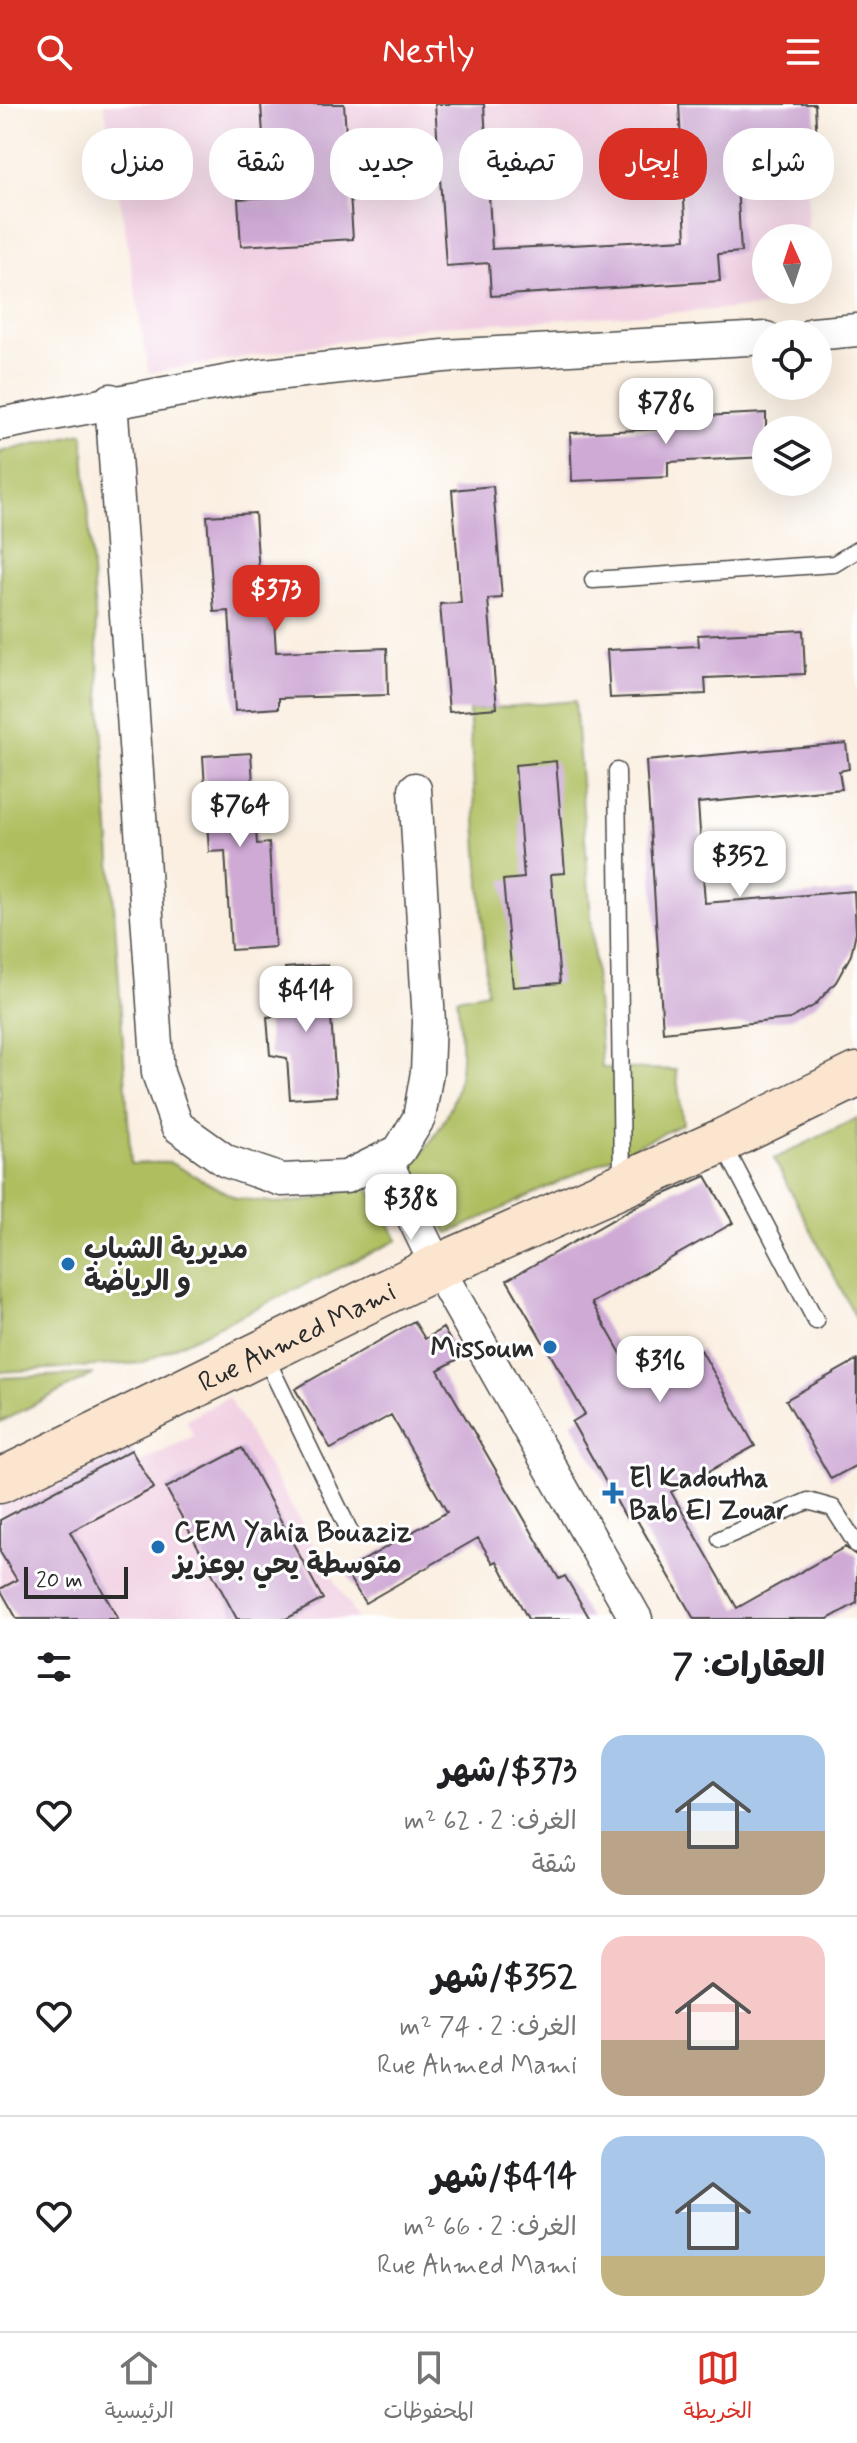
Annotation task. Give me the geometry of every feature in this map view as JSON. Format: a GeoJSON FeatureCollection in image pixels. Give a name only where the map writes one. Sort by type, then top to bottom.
{"type":"FeatureCollection","features":[{"type":"Feature","properties":{"kind":"street"},"geometry":{"type":"LineString","coordinates":[[832,332],[857,330]]}},
{"type":"Feature","properties":{"kind":"street"},"geometry":{"type":"LineString","coordinates":[[0,424],[111,400],[256,376],[444,356],[752,339]]}},
{"type":"Feature","properties":{"kind":"street"},"geometry":{"type":"LineString","coordinates":[[111,400],[158,1073],[177,1126],[226,1161],[282,1180],[346,1177],[386,1161],[399,1151],[419,1118],[427,1072],[429,1022],[415,789]]}},
{"type":"Feature","properties":{"kind":"street","name":"Rue Ahmed Mami"},"geometry":{"type":"LineString","coordinates":[[0,1481],[262,1350],[437,1267],[722,1141],[857,1075]]}},
{"type":"Feature","properties":{"kind":"street"},"geometry":{"type":"LineString","coordinates":[[386,1161],[437,1267],[636,1619]]}},
{"type":"Feature","properties":{"kind":"lane"},"geometry":{"type":"LineString","coordinates":[[593,580],[834,564],[857,550]]}},
{"type":"Feature","properties":{"kind":"lane"},"geometry":{"type":"LineString","coordinates":[[617,771],[622,1183]]}},
{"type":"Feature","properties":{"kind":"lane"},"geometry":{"type":"LineString","coordinates":[[722,1141],[816,1321]]}},
{"type":"Feature","properties":{"kind":"lane"},"geometry":{"type":"LineString","coordinates":[[262,1350],[351,1534]]}},
{"type":"Feature","properties":{"kind":"lane"},"geometry":{"type":"LineString","coordinates":[[720,1539],[808,1501],[833,1508],[857,1545]]}},
{"type":"Feature","properties":{"kind":"shaded area"},"geometry":{"type":"Polygon","coordinates":[[[104,104],[731,104],[809,128],[723,128],[723,200],[808,200],[807,224],[752,224],[752,304],[783,304],[781,306],[425,327],[149,373],[120,200],[193,200],[193,128],[108,128],[104,104]]]}},
{"type":"Feature","properties":{"kind":"shaded area","name":"CEM Yahia Bouaziz متوسطة يحي بوعزيز"},"geometry":{"type":"Polygon","coordinates":[[[228,1397],[357,1619],[17,1619],[0,1588],[0,1505],[126,1437],[139,1463],[194,1436],[186,1420],[228,1397]]]}},
{"type":"Feature","properties":{"kind":"green space"},"geometry":{"type":"Polygon","coordinates":[[[83,433],[131,1164],[169,1162],[236,1198],[277,1203],[309,1201],[367,1185],[398,1240],[142,1363],[0,1372],[0,452],[83,433]]]}},
{"type":"Feature","properties":{"kind":"green space"},"geometry":{"type":"Polygon","coordinates":[[[575,701],[602,1068],[676,1070],[683,1124],[448,1234],[411,1167],[441,1125],[457,1088],[461,1049],[457,998],[487,992],[469,710],[575,701]]]}},
{"type":"Feature","properties":{"kind":"green space"},"geometry":{"type":"Polygon","coordinates":[[[857,1118],[857,1317],[856,1318],[774,1159],[857,1118]]]}},
{"type":"Feature","properties":{"kind":"green space"},"geometry":{"type":"Polygon","coordinates":[[[94,1374],[0,1422],[0,1378],[94,1374]]]}},
{"type":"Feature","properties":{"kind":"building"},"geometry":{"type":"Polygon","coordinates":[[[261,104],[344,104],[346,128],[330,128],[330,200],[350,200],[353,239],[241,246],[238,200],[314,200],[314,128],[263,128],[261,104]]]}},
{"type":"Feature","properties":{"kind":"building"},"geometry":{"type":"Polygon","coordinates":[[[435,104],[484,104],[485,128],[459,128],[459,200],[489,200],[492,249],[686,239],[684,200],[707,200],[707,128],[680,128],[679,104],[815,104],[816,128],[723,128],[723,200],[738,200],[741,252],[718,254],[720,281],[491,296],[489,263],[446,266],[442,200],[443,128],[437,128],[435,104]]]}},
{"type":"Feature","properties":{"kind":"building"},"geometry":{"type":"Polygon","coordinates":[[[766,413],[766,416],[752,416],[752,458],[668,462],[668,477],[572,481],[570,433],[662,429],[661,418],[766,413]]]}},
{"type":"Feature","properties":{"kind":"building"},"geometry":{"type":"Polygon","coordinates":[[[493,486],[502,598],[488,599],[497,708],[449,712],[440,604],[461,603],[452,490],[493,486]]]}},
{"type":"Feature","properties":{"kind":"building"},"geometry":{"type":"Polygon","coordinates":[[[255,513],[261,604],[273,604],[276,652],[387,648],[388,695],[279,698],[279,708],[235,711],[229,611],[214,612],[207,516],[255,513]]]}},
{"type":"Feature","properties":{"kind":"building"},"geometry":{"type":"Polygon","coordinates":[[[803,630],[805,674],[705,678],[706,694],[610,698],[607,650],[699,646],[698,635],[803,630]]]}},
{"type":"Feature","properties":{"kind":"building"},"geometry":{"type":"Polygon","coordinates":[[[846,743],[849,769],[839,771],[842,789],[698,803],[705,903],[854,891],[856,932],[851,955],[836,982],[815,1005],[790,1019],[663,1032],[646,761],[846,743]]]}},
{"type":"Feature","properties":{"kind":"building"},"geometry":{"type":"Polygon","coordinates":[[[251,753],[257,844],[269,843],[275,947],[231,950],[225,851],[209,852],[203,756],[251,753]]]}},
{"type":"Feature","properties":{"kind":"building"},"geometry":{"type":"Polygon","coordinates":[[[556,761],[565,873],[551,874],[560,983],[513,987],[503,880],[524,878],[515,765],[556,761]]]}},
{"type":"Feature","properties":{"kind":"building"},"geometry":{"type":"Polygon","coordinates":[[[327,965],[337,1096],[290,1099],[287,1058],[270,1055],[267,1017],[289,1015],[285,968],[327,965]]]}},
{"type":"Feature","properties":{"kind":"building"},"geometry":{"type":"Polygon","coordinates":[[[706,1176],[733,1223],[592,1303],[639,1385],[701,1350],[755,1446],[671,1492],[737,1608],[845,1547],[857,1556],[857,1603],[828,1619],[694,1619],[633,1513],[626,1518],[572,1422],[585,1414],[507,1280],[635,1207],[706,1176]]]}},
{"type":"Feature","properties":{"kind":"building"},"geometry":{"type":"Polygon","coordinates":[[[414,1321],[425,1339],[443,1328],[460,1358],[438,1370],[559,1579],[565,1576],[590,1619],[528,1619],[497,1561],[493,1563],[478,1538],[365,1603],[345,1571],[447,1512],[391,1415],[331,1449],[295,1389],[414,1321]]]}},
{"type":"Feature","properties":{"kind":"building"},"geometry":{"type":"Polygon","coordinates":[[[857,1360],[857,1465],[831,1479],[786,1400],[857,1360]]]}},
{"type":"Feature","properties":{"kind":"building"},"geometry":{"type":"Polygon","coordinates":[[[242,1448],[323,1599],[286,1619],[237,1619],[166,1488],[242,1448]]]}},
{"type":"Feature","properties":{"kind":"building"},"geometry":{"type":"Polygon","coordinates":[[[131,1450],[154,1488],[70,1532],[118,1619],[17,1619],[0,1589],[17,1580],[0,1552],[0,1520],[131,1450]]]}},
{"type":"Feature","properties":{"kind":"place","name":"مديرية الشباب و الرياضة"},"geometry":{"type":"Point","coordinates":[68,1264]}},
{"type":"Feature","properties":{"kind":"place","name":"Missoum"},"geometry":{"type":"Point","coordinates":[550,1347]}},
{"type":"Feature","properties":{"kind":"place","name":"El Kadoutha Bab El Zouar"},"geometry":{"type":"Point","coordinates":[613,1493]}},
{"type":"Feature","properties":{"kind":"place","name":"CEM Yahia Bouaziz متوسطة يحي بوعزيز"},"geometry":{"type":"Point","coordinates":[158,1547]}}]}
